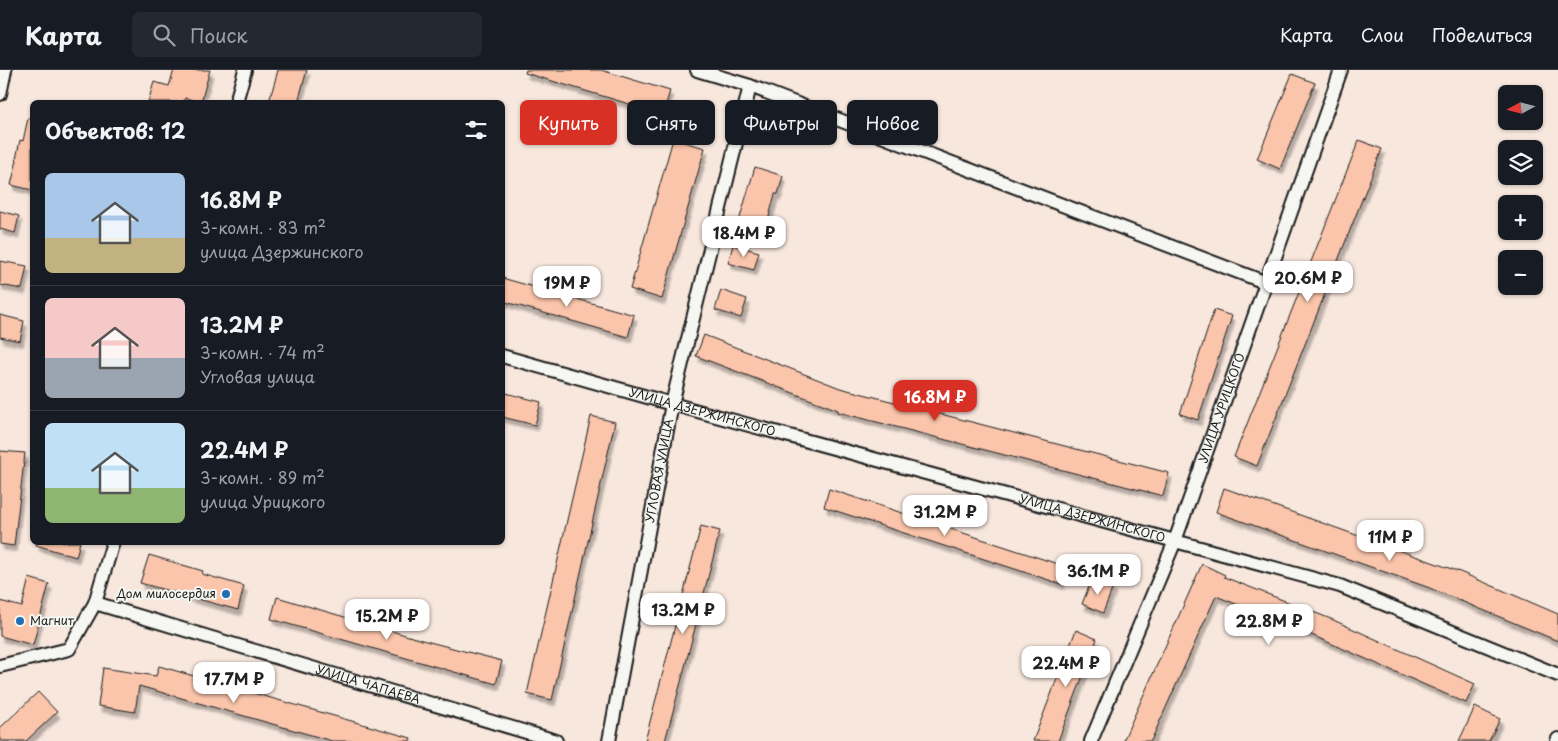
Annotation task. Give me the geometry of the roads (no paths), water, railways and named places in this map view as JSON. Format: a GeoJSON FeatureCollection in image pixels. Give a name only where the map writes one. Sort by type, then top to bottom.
{"type":"FeatureCollection","features":[{"type":"Feature","properties":{"kind":"street"},"geometry":{"type":"LineString","coordinates":[[0,94],[6,70]]}},
{"type":"Feature","properties":{"kind":"street"},"geometry":{"type":"LineString","coordinates":[[237,100],[245,70]]}},
{"type":"Feature","properties":{"kind":"street"},"geometry":{"type":"LineString","coordinates":[[697,70],[750,86],[1267,283]]}},
{"type":"Feature","properties":{"kind":"street","name":"УЛИЦА УРИЦКОГО"},"geometry":{"type":"LineString","coordinates":[[1091,741],[1176,541],[1341,70]]}},
{"type":"Feature","properties":{"kind":"street","name":"УГЛОВАЯ УЛИЦА"},"geometry":{"type":"LineString","coordinates":[[609,741],[672,404],[750,86]]}},
{"type":"Feature","properties":{"kind":"street","name":"УЛИЦА ДЗЕРЖИНСКОГО"},"geometry":{"type":"LineString","coordinates":[[505,357],[1340,586],[1558,675]]}},
{"type":"Feature","properties":{"kind":"street"},"geometry":{"type":"LineString","coordinates":[[0,666],[69,649],[95,603],[112,545]]}},
{"type":"Feature","properties":{"kind":"street","name":"УЛИЦА ЧАПАЕВА"},"geometry":{"type":"LineString","coordinates":[[95,603],[556,741]]}},
{"type":"Feature","properties":{"kind":"place","name":"Дом милосердия"},"geometry":{"type":"Point","coordinates":[226,594]}},
{"type":"Feature","properties":{"kind":"place","name":"Магнит"},"geometry":{"type":"Point","coordinates":[20,621]}}]}
